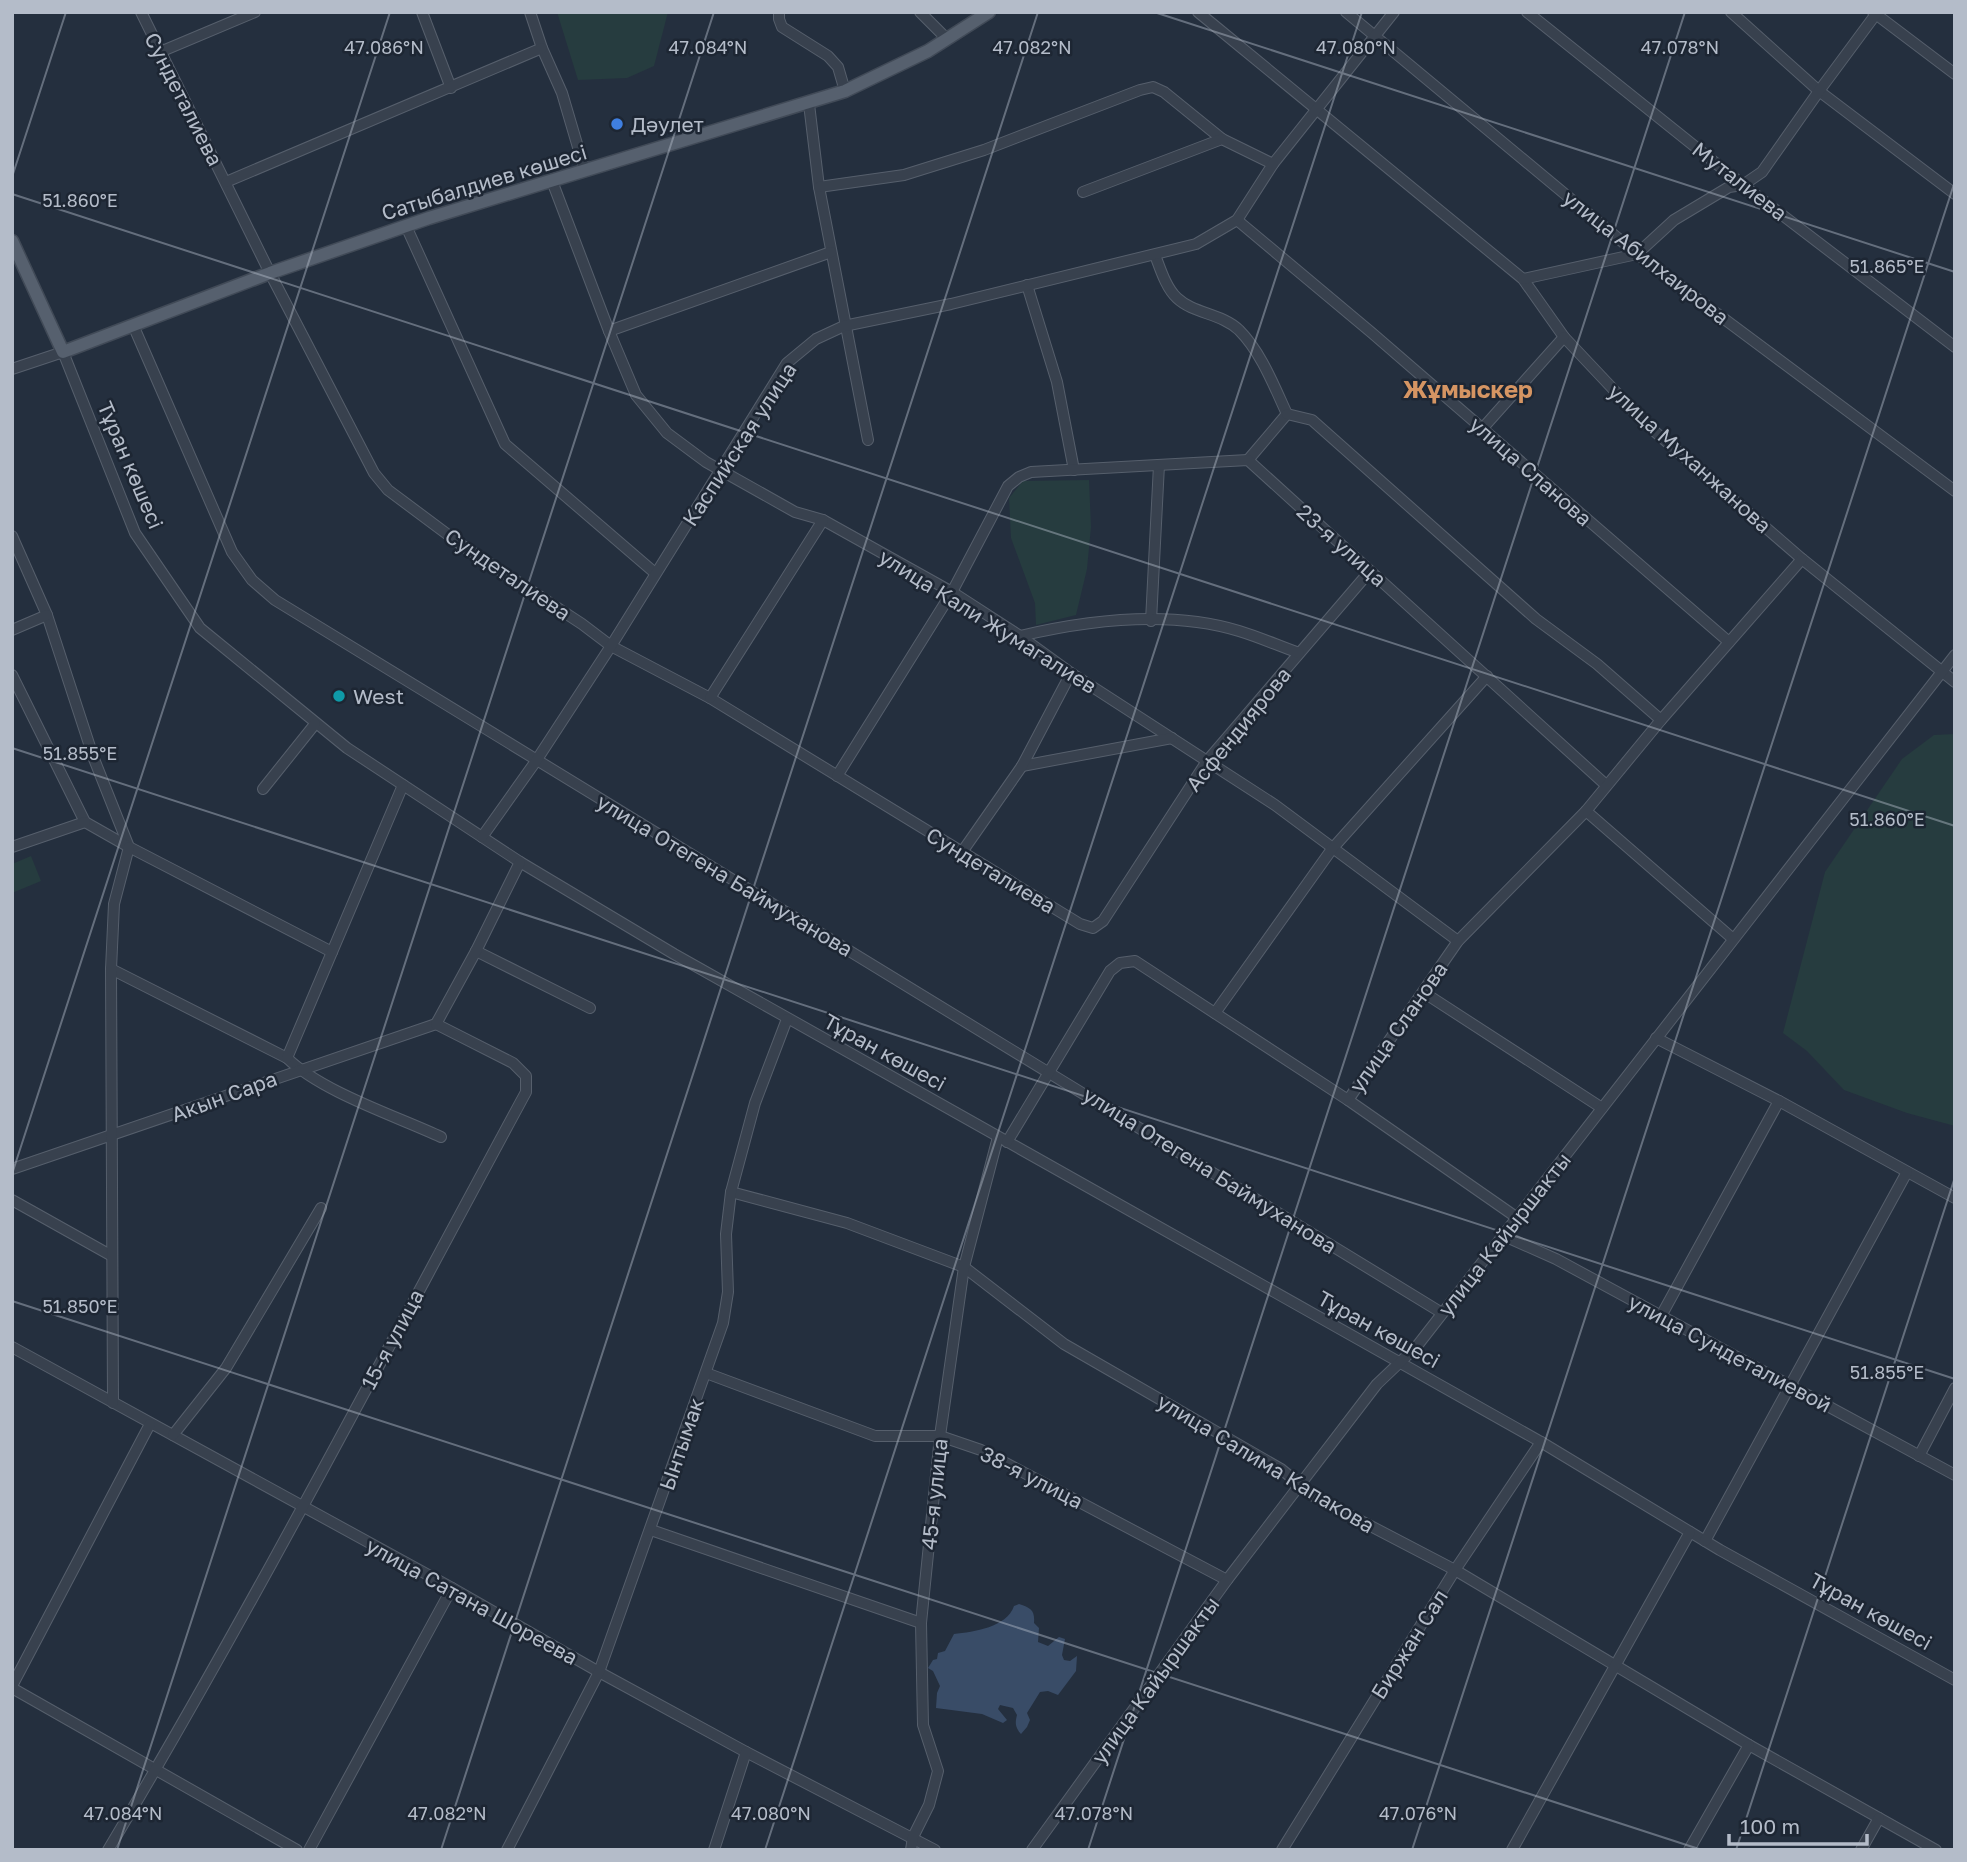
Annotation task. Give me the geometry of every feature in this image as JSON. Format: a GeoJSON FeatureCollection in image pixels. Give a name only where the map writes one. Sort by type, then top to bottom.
{"type":"FeatureCollection","features":[{"type":"Feature","properties":{"kind":"main road","name":"Сатыбалдиев көшесі"},"geometry":{"type":"LineString","coordinates":[[63,352],[270,273],[406,226],[845,91],[929,51],[989,12]]}},
{"type":"Feature","properties":{"kind":"main road","name":"Тұран көшесі"},"geometry":{"type":"LineString","coordinates":[[12,241],[63,352]]}},
{"type":"Feature","properties":{"kind":"street","name":"Сундеталиева"},"geometry":{"type":"LineString","coordinates":[[141,12],[270,273],[374,473],[388,490],[463,546],[611,646],[710,698],[1080,924],[1093,928]]}},
{"type":"Feature","properties":{"kind":"street"},"geometry":{"type":"LineString","coordinates":[[160,52],[255,12]]}},
{"type":"Feature","properties":{"kind":"street"},"geometry":{"type":"LineString","coordinates":[[422,12],[451,88]]}},
{"type":"Feature","properties":{"kind":"street"},"geometry":{"type":"LineString","coordinates":[[530,12],[562,93],[585,171]]}},
{"type":"Feature","properties":{"kind":"street"},"geometry":{"type":"LineString","coordinates":[[779,12],[782,27],[828,56],[838,67],[845,91]]}},
{"type":"Feature","properties":{"kind":"street"},"geometry":{"type":"LineString","coordinates":[[920,12],[947,39]]}},
{"type":"Feature","properties":{"kind":"street","name":"улица Муханжанова"},"geometry":{"type":"LineString","coordinates":[[1198,12],[1485,245],[1523,279],[1564,337],[1646,424],[1802,559],[1955,682]]}},
{"type":"Feature","properties":{"kind":"street","name":"улица Абилхаирова"},"geometry":{"type":"LineString","coordinates":[[1346,12],[1637,254],[1955,491]]}},
{"type":"Feature","properties":{"kind":"street","name":"Каспийская улица"},"geometry":{"type":"LineString","coordinates":[[482,837],[536,761],[611,646],[787,363],[816,339],[844,326],[1196,244],[1237,219],[1272,164],[1394,12]]}},
{"type":"Feature","properties":{"kind":"street","name":"Муталиева"},"geometry":{"type":"LineString","coordinates":[[1527,12],[1743,185],[1955,347]]}},
{"type":"Feature","properties":{"kind":"street"},"geometry":{"type":"LineString","coordinates":[[1731,12],[1819,91],[1955,194]]}},
{"type":"Feature","properties":{"kind":"street"},"geometry":{"type":"LineString","coordinates":[[1523,279],[1637,254],[1674,220],[1729,187],[1743,185],[1762,172],[1875,13],[1955,74]]}},
{"type":"Feature","properties":{"kind":"street"},"geometry":{"type":"LineString","coordinates":[[226,181],[542,48]]}},
{"type":"Feature","properties":{"kind":"street"},"geometry":{"type":"LineString","coordinates":[[819,187],[904,176],[984,150],[1153,87],[1164,92],[1222,139],[1272,164]]}},
{"type":"Feature","properties":{"kind":"street"},"geometry":{"type":"LineString","coordinates":[[809,104],[819,187],[867,440]]}},
{"type":"Feature","properties":{"kind":"street"},"geometry":{"type":"LineString","coordinates":[[1083,192],[1222,139]]}},
{"type":"Feature","properties":{"kind":"street","name":"улица Кали Жумагалиев"},"geometry":{"type":"LineString","coordinates":[[552,181],[636,396],[667,433],[706,462],[795,512],[823,520],[951,592],[1020,636],[1071,673],[1275,805],[1458,941]]}},
{"type":"Feature","properties":{"kind":"street","name":"улица Сланова"},"geometry":{"type":"LineString","coordinates":[[1237,219],[1729,642]]}},
{"type":"Feature","properties":{"kind":"street"},"geometry":{"type":"LineString","coordinates":[[406,226],[505,444],[655,573]]}},
{"type":"Feature","properties":{"kind":"street"},"geometry":{"type":"LineString","coordinates":[[609,331],[831,252]]}},
{"type":"Feature","properties":{"kind":"street"},"geometry":{"type":"LineString","coordinates":[[1155,255],[1176,298],[1221,318],[1239,330],[1264,366],[1287,414]]}},
{"type":"Feature","properties":{"kind":"street"},"geometry":{"type":"LineString","coordinates":[[1027,285],[1057,382],[1074,470]]}},
{"type":"Feature","properties":{"kind":"street","name":"улица Отегена Баймуханова"},"geometry":{"type":"LineString","coordinates":[[133,325],[232,552],[252,580],[275,600],[1442,1313]]}},
{"type":"Feature","properties":{"kind":"street"},"geometry":{"type":"LineString","coordinates":[[1482,429],[1564,337]]}},
{"type":"Feature","properties":{"kind":"street"},"geometry":{"type":"LineString","coordinates":[[12,369],[63,352]]}},
{"type":"Feature","properties":{"kind":"street","name":"Тұран көшесі"},"geometry":{"type":"LineString","coordinates":[[63,352],[135,533],[200,628],[315,724],[520,862],[787,1019],[1542,1442],[1704,1541],[1955,1679]]}},
{"type":"Feature","properties":{"kind":"street"},"geometry":{"type":"LineString","coordinates":[[837,776],[951,592],[1008,486],[1019,477],[1031,472],[1248,460],[1287,414]]}},
{"type":"Feature","properties":{"kind":"street"},"geometry":{"type":"LineString","coordinates":[[1287,414],[1312,420],[1536,619],[1597,664],[1661,720]]}},
{"type":"Feature","properties":{"kind":"street","name":"23-я улица"},"geometry":{"type":"LineString","coordinates":[[1248,460],[1606,785]]}},
{"type":"Feature","properties":{"kind":"street"},"geometry":{"type":"LineString","coordinates":[[1151,621],[1159,465]]}},
{"type":"Feature","properties":{"kind":"street"},"geometry":{"type":"LineString","coordinates":[[710,698],[823,520]]}},
{"type":"Feature","properties":{"kind":"street"},"geometry":{"type":"LineString","coordinates":[[12,536],[47,615],[94,759],[129,848],[114,904],[111,969],[113,1403]]}},
{"type":"Feature","properties":{"kind":"street","name":"улица Сланова"},"geometry":{"type":"LineString","coordinates":[[1348,1100],[1458,941],[1586,811],[1661,720],[1802,559]]}},
{"type":"Feature","properties":{"kind":"street","name":"Асфендиярова"},"geometry":{"type":"LineString","coordinates":[[1093,928],[1103,921],[1207,761],[1370,571]]}},
{"type":"Feature","properties":{"kind":"street"},"geometry":{"type":"LineString","coordinates":[[12,630],[47,615]]}},
{"type":"Feature","properties":{"kind":"street"},"geometry":{"type":"LineString","coordinates":[[1020,636],[1097,621],[1182,621],[1237,630],[1299,653]]}},
{"type":"Feature","properties":{"kind":"street","name":"улица Кайыршакты"},"geometry":{"type":"LineString","coordinates":[[1032,1850],[1227,1580],[1377,1384],[1417,1346],[1955,654]]}},
{"type":"Feature","properties":{"kind":"street"},"geometry":{"type":"LineString","coordinates":[[962,852],[1022,766],[1071,673]]}},
{"type":"Feature","properties":{"kind":"street"},"geometry":{"type":"LineString","coordinates":[[12,675],[85,822],[129,848],[332,952]]}},
{"type":"Feature","properties":{"kind":"street"},"geometry":{"type":"LineString","coordinates":[[1215,1013],[1332,849],[1487,676]]}},
{"type":"Feature","properties":{"kind":"street"},"geometry":{"type":"LineString","coordinates":[[263,789],[315,724]]}},
{"type":"Feature","properties":{"kind":"street"},"geometry":{"type":"LineString","coordinates":[[1022,766],[1171,738]]}},
{"type":"Feature","properties":{"kind":"street"},"geometry":{"type":"LineString","coordinates":[[288,1058],[402,785]]}},
{"type":"Feature","properties":{"kind":"street"},"geometry":{"type":"LineString","coordinates":[[1586,811],[1732,938]]}},
{"type":"Feature","properties":{"kind":"street"},"geometry":{"type":"LineString","coordinates":[[12,847],[85,822]]}},
{"type":"Feature","properties":{"kind":"street"},"geometry":{"type":"LineString","coordinates":[[436,1024],[520,862]]}},
{"type":"Feature","properties":{"kind":"street"},"geometry":{"type":"LineString","coordinates":[[476,951],[590,1008]]}},
{"type":"Feature","properties":{"kind":"street"},"geometry":{"type":"LineString","coordinates":[[1002,1139],[1049,1071],[1110,971],[1120,963],[1135,961],[1348,1100],[1516,1217]]}},
{"type":"Feature","properties":{"kind":"street"},"geometry":{"type":"LineString","coordinates":[[111,969],[288,1058],[299,1069],[320,1082],[441,1137]]}},
{"type":"Feature","properties":{"kind":"street"},"geometry":{"type":"LineString","coordinates":[[1423,992],[1602,1108]]}},
{"type":"Feature","properties":{"kind":"street","name":"Ынтымак"},"geometry":{"type":"LineString","coordinates":[[507,1850],[599,1672],[723,1323],[728,1293],[726,1234],[732,1192],[755,1103],[787,1019]]}},
{"type":"Feature","properties":{"kind":"street","name":"Акын Сара"},"geometry":{"type":"LineString","coordinates":[[12,1169],[436,1024]]}},
{"type":"Feature","properties":{"kind":"street","name":"15-я улица"},"geometry":{"type":"LineString","coordinates":[[108,1850],[156,1770],[302,1506],[526,1092],[526,1076],[513,1063],[436,1024]]}},
{"type":"Feature","properties":{"kind":"street"},"geometry":{"type":"LineString","coordinates":[[1657,1038],[1779,1101],[1955,1198]]}},
{"type":"Feature","properties":{"kind":"street"},"geometry":{"type":"LineString","coordinates":[[1661,1316],[1779,1101]]}},
{"type":"Feature","properties":{"kind":"street","name":"45-я улица"},"geometry":{"type":"LineString","coordinates":[[911,1850],[913,1837],[929,1805],[938,1771],[923,1725],[921,1623],[940,1436],[964,1267],[1002,1139]]}},
{"type":"Feature","properties":{"kind":"street"},"geometry":{"type":"LineString","coordinates":[[1704,1541],[1907,1172]]}},
{"type":"Feature","properties":{"kind":"street","name":"улица Салима Капакова"},"geometry":{"type":"LineString","coordinates":[[732,1192],[847,1223],[964,1267],[1064,1344],[1281,1469],[1315,1497],[1455,1570],[1749,1745],[1936,1850]]}},
{"type":"Feature","properties":{"kind":"street"},"geometry":{"type":"LineString","coordinates":[[12,1200],[112,1256]]}},
{"type":"Feature","properties":{"kind":"street"},"geometry":{"type":"LineString","coordinates":[[173,1435],[226,1368],[321,1208]]}},
{"type":"Feature","properties":{"kind":"street","name":"улица Сундеталиевой"},"geometry":{"type":"LineString","coordinates":[[1502,1236],[1556,1259],[1955,1475]]}},
{"type":"Feature","properties":{"kind":"street","name":"улица Сатана Шореева"},"geometry":{"type":"LineString","coordinates":[[12,1347],[452,1588],[599,1672],[934,1850]]}},
{"type":"Feature","properties":{"kind":"street","name":"38-я улица"},"geometry":{"type":"LineString","coordinates":[[706,1373],[876,1436],[940,1436],[981,1450],[1227,1580]]}},
{"type":"Feature","properties":{"kind":"street"},"geometry":{"type":"LineString","coordinates":[[1919,1456],[1955,1388]]}},
{"type":"Feature","properties":{"kind":"street"},"geometry":{"type":"LineString","coordinates":[[150,1424],[12,1687],[297,1850]]}},
{"type":"Feature","properties":{"kind":"street","name":"Биржан Сал"},"geometry":{"type":"LineString","coordinates":[[1282,1850],[1455,1570],[1542,1442]]}},
{"type":"Feature","properties":{"kind":"street"},"geometry":{"type":"LineString","coordinates":[[651,1530],[921,1623]]}},
{"type":"Feature","properties":{"kind":"street"},"geometry":{"type":"LineString","coordinates":[[1512,1850],[1690,1532]]}},
{"type":"Feature","properties":{"kind":"street"},"geometry":{"type":"LineString","coordinates":[[309,1850],[452,1588]]}},
{"type":"Feature","properties":{"kind":"street"},"geometry":{"type":"LineString","coordinates":[[1689,1850],[1749,1745]]}},
{"type":"Feature","properties":{"kind":"street"},"geometry":{"type":"LineString","coordinates":[[714,1850],[746,1752]]}},
{"type":"Feature","properties":{"kind":"street"},"geometry":{"type":"LineString","coordinates":[[1861,1850],[1879,1818]]}},
{"type":"Feature","properties":{"kind":"green space"},"geometry":{"type":"Polygon","coordinates":[[[557,12],[668,12],[654,66],[627,78],[578,80],[557,12]]]}},
{"type":"Feature","properties":{"kind":"green space"},"geometry":{"type":"Polygon","coordinates":[[[1089,480],[1091,527],[1087,569],[1076,615],[1036,625],[1035,603],[1011,538],[1009,498],[1023,481],[1089,480]]]}},
{"type":"Feature","properties":{"kind":"green space"},"geometry":{"type":"Polygon","coordinates":[[[1955,734],[1955,1126],[1907,1113],[1844,1090],[1807,1051],[1783,1033],[1825,872],[1902,759],[1934,735],[1955,734]]]}},
{"type":"Feature","properties":{"kind":"green space"},"geometry":{"type":"Polygon","coordinates":[[[31,856],[41,881],[12,893],[12,864],[31,856]]]}},
{"type":"Feature","properties":{"kind":"water"},"geometry":{"type":"Polygon","coordinates":[[[1019,1604],[1033,1612],[1034,1623],[1039,1628],[1038,1642],[1048,1646],[1059,1637],[1065,1639],[1062,1655],[1064,1660],[1070,1661],[1077,1656],[1076,1671],[1058,1695],[1048,1691],[1040,1692],[1027,1713],[1030,1720],[1021,1734],[1013,1708],[1000,1705],[998,1709],[1007,1720],[1003,1723],[982,1714],[936,1708],[940,1686],[933,1671],[928,1668],[933,1660],[937,1659],[938,1653],[945,1651],[954,1634],[997,1624],[1019,1604]]]}},
{"type":"Feature","properties":{"kind":"place","name":"Дәулет"},"geometry":{"type":"Point","coordinates":[617,124]}},
{"type":"Feature","properties":{"kind":"place","name":"West"},"geometry":{"type":"Point","coordinates":[339,696]}},
{"type":"Feature","properties":{"kind":"district","name":"Жұмыскер"},"geometry":{"type":"Point","coordinates":[1468,388]}}]}
